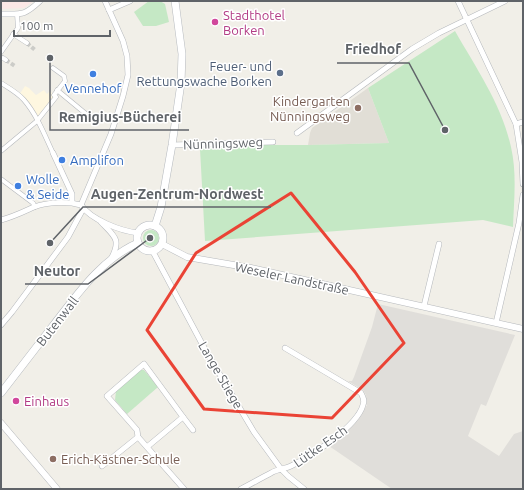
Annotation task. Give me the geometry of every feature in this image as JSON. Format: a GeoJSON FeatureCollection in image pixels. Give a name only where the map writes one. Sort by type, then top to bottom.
{"type":"FeatureCollection","features":[{"type":"Feature","properties":{"kind":"main road"},"geometry":{"type":"LineString","coordinates":[[155,226],[161,207],[180,95],[182,54],[175,1]]}},
{"type":"Feature","properties":{"kind":"main road"},"geometry":{"type":"LineString","coordinates":[[151,225],[155,226],[159,228],[162,235],[162,244],[152,250],[144,249],[138,243],[138,233],[143,227],[151,225]]}},
{"type":"Feature","properties":{"kind":"main road","name":"Butenwall"},"geometry":{"type":"LineString","coordinates":[[1,393],[104,264],[127,248],[138,243]]}},
{"type":"Feature","properties":{"kind":"street"},"geometry":{"type":"LineString","coordinates":[[1,14],[23,14],[29,11],[40,1]]}},
{"type":"Feature","properties":{"kind":"street"},"geometry":{"type":"LineString","coordinates":[[1,325],[64,243],[82,207],[111,134],[128,75],[127,56],[123,41],[105,1]]}},
{"type":"Feature","properties":{"kind":"street"},"geometry":{"type":"LineString","coordinates":[[109,10],[130,1]]}},
{"type":"Feature","properties":{"kind":"street"},"geometry":{"type":"LineString","coordinates":[[458,1],[516,124],[522,162],[523,184]]}},
{"type":"Feature","properties":{"kind":"street"},"geometry":{"type":"LineString","coordinates":[[297,133],[412,49],[466,19],[505,1]]}},
{"type":"Feature","properties":{"kind":"street"},"geometry":{"type":"LineString","coordinates":[[1,52],[18,28],[17,14]]}},
{"type":"Feature","properties":{"kind":"street"},"geometry":{"type":"LineString","coordinates":[[13,34],[27,43]]}},
{"type":"Feature","properties":{"kind":"street"},"geometry":{"type":"LineString","coordinates":[[1,151],[37,121],[56,97],[54,95],[65,81],[64,76],[53,68]]}},
{"type":"Feature","properties":{"kind":"street"},"geometry":{"type":"LineString","coordinates":[[1,83],[24,100],[37,121],[72,194],[72,202]]}},
{"type":"Feature","properties":{"kind":"street"},"geometry":{"type":"LineString","coordinates":[[57,90],[97,123]]}},
{"type":"Feature","properties":{"kind":"street"},"geometry":{"type":"LineString","coordinates":[[516,124],[523,122]]}},
{"type":"Feature","properties":{"kind":"street","name":"Nünningsweg"},"geometry":{"type":"LineString","coordinates":[[172,145],[273,142]]}},
{"type":"Feature","properties":{"kind":"street"},"geometry":{"type":"LineString","coordinates":[[1,178],[33,203],[35,207]]}},
{"type":"Feature","properties":{"kind":"street"},"geometry":{"type":"LineString","coordinates":[[496,323],[521,223],[523,196]]}},
{"type":"Feature","properties":{"kind":"street"},"geometry":{"type":"LineString","coordinates":[[1,220],[16,216],[35,207],[72,202],[82,207],[97,219],[114,236],[116,240],[116,249],[111,258]]}},
{"type":"Feature","properties":{"kind":"street"},"geometry":{"type":"LineString","coordinates":[[97,219],[124,231],[138,233]]}},
{"type":"Feature","properties":{"kind":"street","name":"Weseler Landstraße"},"geometry":{"type":"LineString","coordinates":[[162,244],[187,257],[248,268],[523,329]]}},
{"type":"Feature","properties":{"kind":"street"},"geometry":{"type":"LineString","coordinates":[[424,306],[439,244]]}},
{"type":"Feature","properties":{"kind":"street","name":"Lange Stiege"},"geometry":{"type":"LineString","coordinates":[[152,250],[231,395],[254,432],[281,469],[304,489]]}},
{"type":"Feature","properties":{"kind":"street","name":"Lütke Esch"},"geometry":{"type":"LineString","coordinates":[[241,489],[272,472],[290,467],[316,452],[342,433],[351,424],[363,406],[364,399],[361,393],[285,348]]}},
{"type":"Feature","properties":{"kind":"street"},"geometry":{"type":"LineString","coordinates":[[184,489],[138,437],[137,430],[107,396],[144,364],[193,430]]}},
{"type":"Feature","properties":{"kind":"street"},"geometry":{"type":"LineString","coordinates":[[147,447],[183,417]]}},
{"type":"Feature","properties":{"kind":"street"},"geometry":{"type":"LineString","coordinates":[[1,423],[57,489]]}},
{"type":"Feature","properties":{"kind":"street"},"geometry":{"type":"LineString","coordinates":[[102,466],[138,437]]}},
{"type":"Feature","properties":{"kind":"highlighted area"},"geometry":{"type":"Polygon","coordinates":[[[291,193],[355,272],[404,343],[332,418],[204,409],[147,330],[196,253],[291,193]]]}},
{"type":"Feature","properties":{"kind":"shaded area"},"geometry":{"type":"Polygon","coordinates":[[[1,1],[34,1],[24,8],[1,9],[1,1]]]}},
{"type":"Feature","properties":{"kind":"shaded area"},"geometry":{"type":"Polygon","coordinates":[[[25,86],[36,95],[44,90],[47,94],[50,91],[56,97],[37,121],[19,95],[25,86]]]}},
{"type":"Feature","properties":{"kind":"shaded area","name":"Kindergarten Nünningsweg"},"geometry":{"type":"Polygon","coordinates":[[[368,88],[389,143],[308,145],[312,128],[368,88]]]}},
{"type":"Feature","properties":{"kind":"shaded area"},"geometry":{"type":"Polygon","coordinates":[[[378,304],[515,335],[486,406],[481,404],[468,436],[499,456],[514,434],[523,431],[523,489],[392,489],[329,446],[357,421],[367,405],[366,395],[363,390],[348,381],[352,381],[354,377],[372,327],[378,304]]]}},
{"type":"Feature","properties":{"kind":"green space"},"geometry":{"type":"Polygon","coordinates":[[[149,1],[160,1],[165,4],[169,22],[156,26],[143,26],[134,12],[149,1]]]}},
{"type":"Feature","properties":{"kind":"green space"},"geometry":{"type":"Polygon","coordinates":[[[455,31],[488,87],[507,131],[514,167],[515,187],[513,227],[483,220],[205,241],[200,149],[261,145],[389,143],[368,88],[455,31]]]}},
{"type":"Feature","properties":{"kind":"green space"},"geometry":{"type":"Polygon","coordinates":[[[151,230],[157,232],[159,238],[157,244],[151,246],[145,244],[143,238],[145,232],[151,230]]]}},
{"type":"Feature","properties":{"kind":"green space"},"geometry":{"type":"Polygon","coordinates":[[[139,370],[144,370],[158,387],[127,414],[115,400],[116,391],[139,370]]]}},
{"type":"Feature","properties":{"kind":"tunnel"},"geometry":{"type":"LineString","coordinates":[[27,43],[35,50]]}},
{"type":"Feature","properties":{"kind":"tunnel"},"geometry":{"type":"LineString","coordinates":[[6,60],[15,66]]}},
{"type":"Feature","properties":{"kind":"place","name":"Stadthotel Borken"},"geometry":{"type":"Point","coordinates":[215,22]}},
{"type":"Feature","properties":{"kind":"place","name":"Remigius-Bücherei"},"geometry":{"type":"Point","coordinates":[50,58]}},
{"type":"Feature","properties":{"kind":"place","name":"Feuer- und Rettungswache Borken"},"geometry":{"type":"Point","coordinates":[280,73]}},
{"type":"Feature","properties":{"kind":"place","name":"Vennehof"},"geometry":{"type":"Point","coordinates":[93,74]}},
{"type":"Feature","properties":{"kind":"place","name":"Kindergarten Nünningsweg"},"geometry":{"type":"Point","coordinates":[358,108]}},
{"type":"Feature","properties":{"kind":"place","name":"Friedhof"},"geometry":{"type":"Point","coordinates":[445,130]}},
{"type":"Feature","properties":{"kind":"place","name":"Amplifon"},"geometry":{"type":"Point","coordinates":[62,160]}},
{"type":"Feature","properties":{"kind":"place","name":"Wolle & Seide"},"geometry":{"type":"Point","coordinates":[18,186]}},
{"type":"Feature","properties":{"kind":"place","name":"Neutor"},"geometry":{"type":"Point","coordinates":[150,238]}},
{"type":"Feature","properties":{"kind":"place","name":"Augen-Zentrum-Nordwest"},"geometry":{"type":"Point","coordinates":[50,243]}},
{"type":"Feature","properties":{"kind":"place","name":"Einhaus"},"geometry":{"type":"Point","coordinates":[16,401]}},
{"type":"Feature","properties":{"kind":"place","name":"Erich-Kästner-Schule"},"geometry":{"type":"Point","coordinates":[53,459]}}]}
